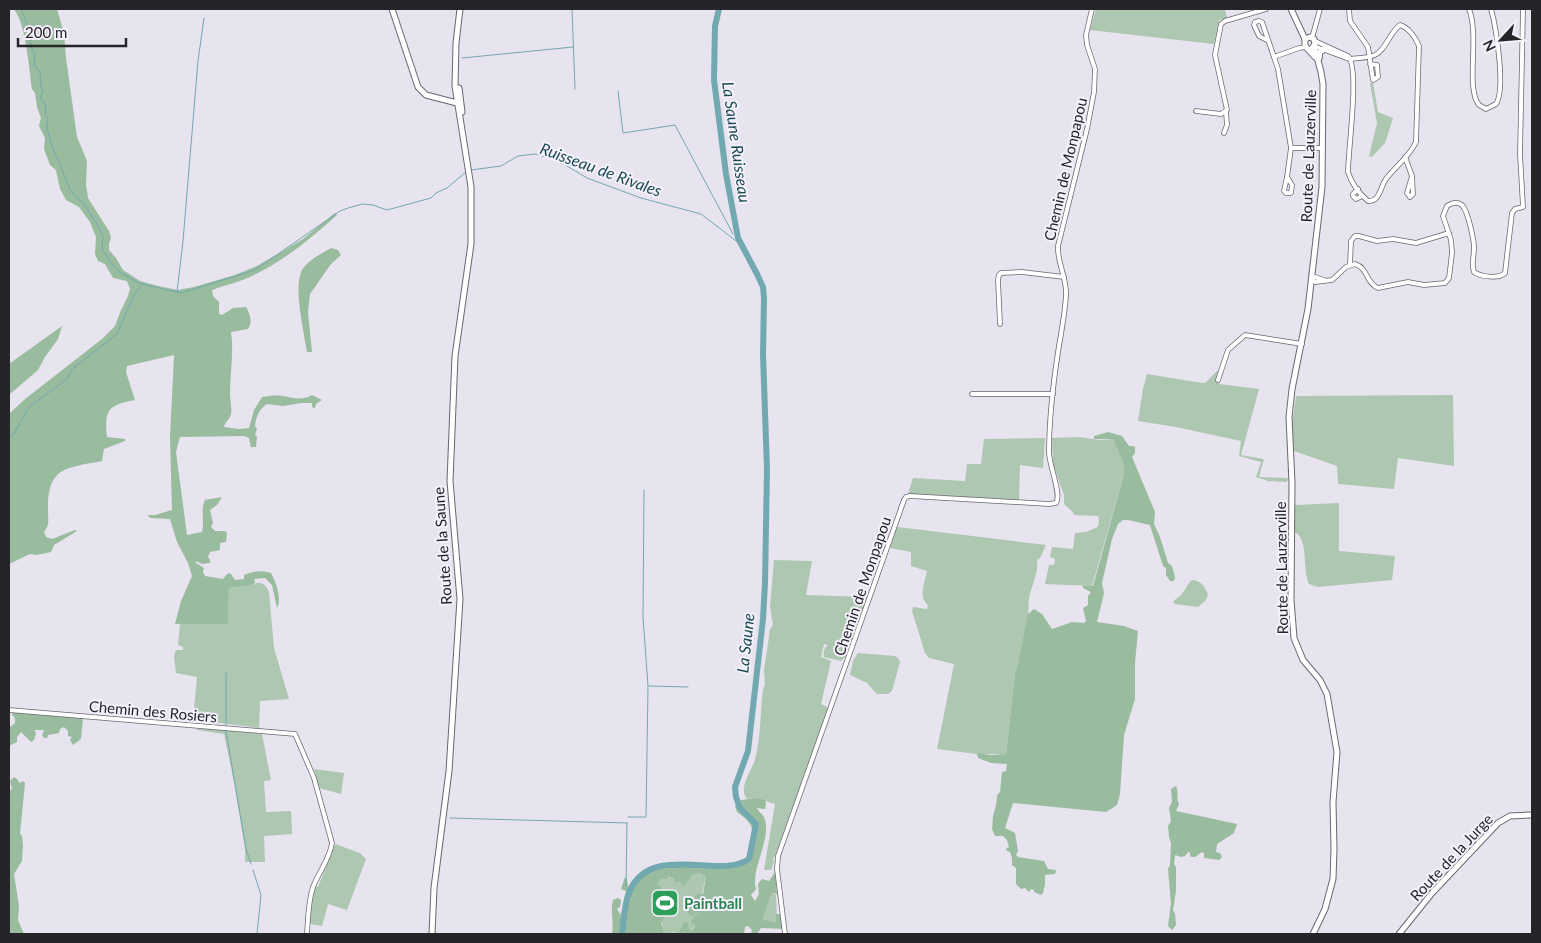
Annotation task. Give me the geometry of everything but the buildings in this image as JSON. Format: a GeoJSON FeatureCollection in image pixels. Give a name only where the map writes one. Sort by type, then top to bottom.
{"type":"FeatureCollection","features":[{"type":"Feature","properties":{"kind":"street"},"geometry":{"type":"LineString","coordinates":[[392,9],[418,87],[426,95],[446,100],[458,100]]}},
{"type":"Feature","properties":{"kind":"street","name":"Route de la Saune"},"geometry":{"type":"LineString","coordinates":[[432,934],[435,882],[449,772],[459,614],[459,581],[450,488],[455,356],[472,232],[472,200],[466,138],[458,100],[460,9]]}},
{"type":"Feature","properties":{"kind":"street","name":"Chemin de Monpapou"},"geometry":{"type":"LineString","coordinates":[[785,934],[777,869],[778,856],[904,500],[910,496],[1048,504],[1056,503],[1059,500],[1051,469],[1049,451],[1053,394],[1066,293],[1064,277],[1058,257],[1058,246],[1087,129],[1094,92],[1095,69],[1087,45],[1086,35],[1092,9]]}},
{"type":"Feature","properties":{"kind":"street"},"geometry":{"type":"LineString","coordinates":[[1224,133],[1228,125],[1226,105],[1215,55],[1220,26],[1225,21],[1266,9]]}},
{"type":"Feature","properties":{"kind":"street","name":"Route de Lauzerville"},"geometry":{"type":"LineString","coordinates":[[1291,9],[1310,43],[1320,66],[1323,84],[1322,188],[1313,279],[1292,389],[1289,417],[1292,483],[1291,570],[1294,638],[1303,660],[1326,689],[1337,746],[1332,802],[1333,879],[1325,909],[1313,934]]}},
{"type":"Feature","properties":{"kind":"street"},"geometry":{"type":"LineString","coordinates":[[1310,43],[1320,9]]}},
{"type":"Feature","properties":{"kind":"street"},"geometry":{"type":"LineString","coordinates":[[1349,9],[1350,21],[1367,44],[1370,64]]}},
{"type":"Feature","properties":{"kind":"street"},"geometry":{"type":"LineString","coordinates":[[1469,9],[1475,34],[1473,94],[1478,106],[1486,109],[1496,104],[1501,90],[1496,31],[1491,9]]}},
{"type":"Feature","properties":{"kind":"street"},"geometry":{"type":"LineString","coordinates":[[1313,279],[1326,281],[1334,279],[1343,269],[1350,265],[1358,265],[1362,267],[1370,283],[1378,288],[1408,282],[1424,285],[1445,283],[1449,278],[1452,253],[1449,233],[1443,216],[1444,210],[1448,205],[1458,204],[1464,209],[1472,234],[1474,248],[1472,267],[1474,272],[1479,275],[1500,277],[1504,274],[1512,211],[1523,207],[1520,154],[1523,9]]}},
{"type":"Feature","properties":{"kind":"street"},"geometry":{"type":"LineString","coordinates":[[1267,40],[1258,34],[1254,24],[1257,21],[1262,22],[1278,69],[1291,148],[1287,177]]}},
{"type":"Feature","properties":{"kind":"street"},"geometry":{"type":"LineString","coordinates":[[1274,57],[1310,43],[1348,56],[1351,59],[1354,83],[1348,172],[1362,196],[1368,201],[1375,200],[1386,179],[1415,146],[1417,139],[1419,46],[1404,26],[1400,25],[1393,31],[1380,52],[1369,56],[1351,59],[1310,43]]}},
{"type":"Feature","properties":{"kind":"street"},"geometry":{"type":"LineString","coordinates":[[1320,66],[1319,54],[1324,49]]}},
{"type":"Feature","properties":{"kind":"street"},"geometry":{"type":"LineString","coordinates":[[1196,111],[1219,114],[1226,112]]}},
{"type":"Feature","properties":{"kind":"street"},"geometry":{"type":"LineString","coordinates":[[1291,148],[1322,148]]}},
{"type":"Feature","properties":{"kind":"street"},"geometry":{"type":"LineString","coordinates":[[1405,157],[1412,176]]}},
{"type":"Feature","properties":{"kind":"street"},"geometry":{"type":"LineString","coordinates":[[1358,189],[1353,196],[1356,199],[1362,196]]}},
{"type":"Feature","properties":{"kind":"street"},"geometry":{"type":"LineString","coordinates":[[1350,265],[1351,241],[1355,236],[1377,241],[1393,239],[1416,243],[1449,233]]}},
{"type":"Feature","properties":{"kind":"street"},"geometry":{"type":"LineString","coordinates":[[1000,324],[998,280],[1001,273],[1022,272],[1064,277]]}},
{"type":"Feature","properties":{"kind":"street"},"geometry":{"type":"LineString","coordinates":[[1218,380],[1228,350],[1245,335],[1302,344]]}},
{"type":"Feature","properties":{"kind":"street"},"geometry":{"type":"LineString","coordinates":[[972,394],[1053,394]]}},
{"type":"Feature","properties":{"kind":"street","name":"Chemin des Rosiers"},"geometry":{"type":"LineString","coordinates":[[9,710],[296,735],[314,778],[332,843],[313,888],[307,934]]}},
{"type":"Feature","properties":{"kind":"street","name":"Route de la Jurge"},"geometry":{"type":"LineString","coordinates":[[1399,934],[1432,893],[1498,823],[1510,816],[1532,815]]}},
{"type":"Feature","properties":{"kind":"green space"},"geometry":{"type":"Polygon","coordinates":[[[14,9],[57,9],[64,33],[77,137],[87,161],[86,184],[88,198],[109,231],[111,238],[109,250],[123,270],[140,281],[178,290],[235,275],[257,266],[303,239],[335,213],[337,215],[286,256],[264,270],[212,290],[213,296],[219,302],[219,314],[222,315],[233,308],[246,307],[250,318],[248,329],[231,332],[231,411],[224,427],[249,428],[254,410],[262,397],[283,396],[301,398],[312,395],[322,400],[316,404],[315,408],[312,407],[312,403],[283,406],[267,404],[264,406],[256,419],[256,447],[251,447],[249,438],[245,436],[180,437],[176,452],[187,535],[202,532],[205,500],[222,497],[217,505],[210,510],[213,523],[211,527],[215,531],[225,531],[227,533],[226,542],[220,543],[220,550],[210,552],[208,557],[210,563],[202,564],[196,561],[196,563],[204,568],[205,576],[223,579],[228,573],[235,580],[244,579],[244,575],[254,572],[264,571],[271,573],[279,595],[277,608],[272,585],[265,578],[254,579],[255,583],[252,585],[229,588],[228,624],[175,624],[181,601],[192,576],[188,563],[177,542],[170,519],[150,518],[148,515],[172,510],[170,437],[174,355],[127,366],[126,372],[135,400],[113,407],[107,415],[106,421],[107,437],[125,439],[125,441],[104,449],[102,461],[69,468],[55,477],[49,496],[48,522],[44,532],[46,537],[52,539],[75,530],[77,531],[54,545],[51,552],[37,555],[30,554],[9,564],[9,414],[25,399],[102,339],[115,326],[130,289],[127,281],[113,278],[105,264],[98,261],[95,254],[96,237],[90,222],[79,207],[66,200],[60,189],[56,170],[50,165],[44,149],[45,138],[39,126],[41,118],[35,93],[32,89],[24,35],[14,9]]]}},
{"type":"Feature","properties":{"kind":"green space"},"geometry":{"type":"Polygon","coordinates":[[[1096,9],[1225,9],[1227,18],[1219,20],[1214,44],[1090,30],[1096,9]]]}},
{"type":"Feature","properties":{"kind":"green space"},"geometry":{"type":"Polygon","coordinates":[[[1370,83],[1373,83],[1378,112],[1393,118],[1385,143],[1372,157],[1369,156],[1377,123],[1370,83]]]}},
{"type":"Feature","properties":{"kind":"green space"},"geometry":{"type":"Polygon","coordinates":[[[331,248],[338,250],[341,255],[331,264],[310,294],[308,312],[312,352],[307,352],[300,310],[300,278],[302,270],[307,263],[331,248]]]}},
{"type":"Feature","properties":{"kind":"green space"},"geometry":{"type":"Polygon","coordinates":[[[62,326],[58,339],[38,370],[9,395],[9,364],[62,326]]]}},
{"type":"Feature","properties":{"kind":"green space"},"geometry":{"type":"Polygon","coordinates":[[[1217,371],[1223,373],[1219,384],[1259,389],[1241,455],[1264,459],[1259,477],[1288,478],[1287,482],[1268,481],[1256,477],[1261,462],[1239,456],[1241,441],[1138,421],[1147,374],[1205,383],[1217,371]]]}},
{"type":"Feature","properties":{"kind":"green space"},"geometry":{"type":"Polygon","coordinates":[[[1453,395],[1454,466],[1398,458],[1394,489],[1338,484],[1337,466],[1294,451],[1292,424],[1296,396],[1453,395]]]}},
{"type":"Feature","properties":{"kind":"green space"},"geometry":{"type":"Polygon","coordinates":[[[1108,432],[1122,436],[1129,446],[1135,447],[1135,453],[1132,457],[1155,512],[1154,524],[1175,577],[1174,581],[1170,581],[1166,575],[1166,568],[1163,566],[1150,525],[1128,520],[1123,520],[1118,524],[1112,539],[1102,583],[1104,593],[1097,622],[1124,626],[1138,631],[1135,663],[1135,699],[1124,735],[1120,794],[1117,805],[1106,812],[1013,803],[1005,828],[1015,833],[1018,851],[1016,855],[1018,857],[1044,861],[1048,869],[1056,870],[1055,874],[1045,875],[1045,884],[1041,895],[1031,889],[1029,892],[1025,888],[1021,889],[1016,884],[1016,868],[1012,865],[1010,852],[1006,849],[1009,847],[1007,840],[1003,836],[995,836],[992,829],[1002,772],[1006,771],[1007,764],[991,763],[978,758],[977,753],[991,755],[1006,754],[1015,673],[1028,614],[1034,609],[1042,614],[1052,629],[1072,622],[1084,623],[1086,621],[1083,608],[1088,605],[1088,596],[1091,592],[1083,588],[1083,586],[1093,586],[1124,474],[1123,463],[1113,439],[1094,439],[1094,436],[1108,432]]]}},
{"type":"Feature","properties":{"kind":"green space"},"geometry":{"type":"Polygon","coordinates":[[[1079,437],[1099,440],[1113,439],[1123,463],[1124,474],[1092,586],[1045,584],[1049,565],[1054,565],[1055,559],[1050,557],[1052,547],[1073,549],[1075,533],[1086,532],[1098,527],[1098,516],[1074,515],[1064,504],[1064,495],[1053,464],[1052,438],[1079,437]]]}},
{"type":"Feature","properties":{"kind":"green space"},"geometry":{"type":"Polygon","coordinates":[[[1045,438],[1043,468],[1020,465],[1019,500],[908,494],[913,478],[965,481],[967,464],[981,464],[984,439],[1045,438]]]}},
{"type":"Feature","properties":{"kind":"green space"},"geometry":{"type":"Polygon","coordinates":[[[1339,503],[1339,551],[1395,556],[1392,580],[1318,587],[1309,584],[1304,548],[1302,541],[1295,532],[1295,505],[1339,503]]]}},
{"type":"Feature","properties":{"kind":"green space"},"geometry":{"type":"Polygon","coordinates":[[[897,527],[1046,545],[1040,558],[1037,560],[1036,575],[1029,599],[1025,637],[1015,673],[1006,754],[977,754],[937,749],[954,664],[929,658],[925,653],[912,611],[913,607],[927,609],[928,605],[923,598],[923,593],[927,571],[911,566],[911,552],[890,548],[897,527]]]}},
{"type":"Feature","properties":{"kind":"green space"},"geometry":{"type":"Polygon","coordinates":[[[774,560],[812,561],[806,595],[868,597],[848,651],[844,650],[846,656],[841,661],[824,657],[824,650],[828,645],[824,644],[821,657],[831,661],[821,704],[827,707],[827,711],[773,859],[774,862],[771,870],[764,870],[775,804],[757,798],[747,799],[744,790],[746,780],[755,760],[758,743],[765,684],[764,670],[770,630],[773,624],[770,607],[774,560]]]}},
{"type":"Feature","properties":{"kind":"green space"},"geometry":{"type":"Polygon","coordinates":[[[1192,580],[1198,581],[1204,586],[1208,594],[1206,600],[1198,607],[1175,604],[1173,602],[1192,580]]]}},
{"type":"Feature","properties":{"kind":"green space"},"geometry":{"type":"Polygon","coordinates":[[[257,583],[263,584],[269,592],[274,648],[289,699],[260,701],[259,728],[193,720],[197,677],[176,673],[174,656],[176,650],[183,650],[183,647],[178,645],[180,624],[228,624],[229,588],[257,583]]]}},
{"type":"Feature","properties":{"kind":"green space"},"geometry":{"type":"Polygon","coordinates":[[[858,653],[895,656],[898,658],[900,662],[892,691],[888,694],[877,694],[867,683],[850,675],[853,661],[858,653]]]}},
{"type":"Feature","properties":{"kind":"green space"},"geometry":{"type":"Polygon","coordinates":[[[13,712],[83,718],[81,739],[73,745],[70,740],[72,737],[68,736],[68,731],[64,727],[60,729],[59,733],[48,735],[47,738],[44,738],[42,735],[44,730],[34,730],[36,733],[34,740],[31,742],[21,732],[17,737],[17,742],[9,746],[10,727],[15,723],[15,718],[12,715],[13,712]]]}},
{"type":"Feature","properties":{"kind":"green space"},"geometry":{"type":"Polygon","coordinates":[[[198,727],[262,734],[271,780],[264,781],[266,812],[291,811],[292,834],[264,836],[265,862],[245,862],[245,848],[224,734],[197,730],[198,727]]]}},
{"type":"Feature","properties":{"kind":"green space"},"geometry":{"type":"Polygon","coordinates":[[[314,769],[344,773],[341,794],[319,788],[314,769]]]}},
{"type":"Feature","properties":{"kind":"green space"},"geometry":{"type":"Polygon","coordinates":[[[14,777],[20,783],[23,781],[25,783],[20,834],[23,845],[22,861],[14,874],[19,906],[18,920],[24,934],[9,934],[9,791],[12,789],[10,781],[14,777]]]}},
{"type":"Feature","properties":{"kind":"green space"},"geometry":{"type":"Polygon","coordinates":[[[1176,786],[1179,804],[1176,811],[1237,824],[1234,833],[1217,844],[1216,852],[1220,853],[1222,857],[1219,860],[1204,858],[1204,853],[1202,852],[1195,857],[1191,857],[1189,851],[1185,856],[1175,855],[1176,891],[1173,910],[1176,925],[1172,930],[1168,926],[1171,903],[1168,869],[1170,865],[1171,843],[1168,826],[1171,821],[1169,808],[1172,802],[1171,789],[1176,786]]]}},
{"type":"Feature","properties":{"kind":"green space"},"geometry":{"type":"Polygon","coordinates":[[[757,798],[765,800],[765,809],[757,808],[764,818],[766,828],[756,873],[756,889],[751,895],[755,901],[759,894],[758,884],[762,879],[769,881],[775,872],[777,894],[773,893],[771,895],[762,921],[776,923],[776,914],[782,914],[784,929],[761,928],[757,934],[751,934],[752,930],[748,926],[745,927],[744,934],[685,934],[684,932],[678,934],[684,922],[687,922],[690,931],[694,928],[695,925],[691,922],[694,916],[700,914],[698,912],[691,916],[688,912],[689,907],[693,906],[695,896],[699,893],[703,894],[706,876],[699,873],[693,875],[689,881],[686,881],[687,884],[682,886],[680,881],[674,882],[675,879],[669,877],[666,879],[661,878],[657,884],[662,888],[658,893],[661,895],[661,906],[658,909],[660,912],[665,909],[666,915],[661,923],[664,930],[663,934],[612,934],[613,900],[618,898],[621,900],[620,907],[617,909],[621,915],[626,891],[621,889],[625,877],[628,887],[641,872],[658,864],[735,863],[746,860],[751,846],[752,829],[749,822],[737,812],[735,806],[741,800],[757,798]]]}},
{"type":"Feature","properties":{"kind":"green space"},"geometry":{"type":"Polygon","coordinates":[[[335,844],[360,853],[366,859],[347,910],[328,904],[322,926],[310,924],[312,897],[314,896],[312,895],[315,886],[318,887],[335,844]]]}},
{"type":"Feature","properties":{"kind":"green space"},"geometry":{"type":"Polygon","coordinates":[[[699,873],[706,876],[698,912],[701,914],[694,927],[690,931],[687,927],[681,929],[678,934],[672,934],[676,932],[663,934],[664,930],[658,909],[660,903],[657,882],[661,878],[691,879],[693,875],[699,873]]]}},
{"type":"Feature","properties":{"kind":"green space"},"geometry":{"type":"Polygon","coordinates":[[[773,893],[776,895],[777,924],[768,921],[761,922],[771,895],[773,893]]]}},
{"type":"Feature","properties":{"kind":"waterway","name":"Ruisseau de Rivales"},"geometry":{"type":"LineString","coordinates":[[21,9],[27,24],[32,50],[35,54],[34,65],[40,72],[43,91],[40,98],[46,105],[47,128],[52,146],[70,189],[84,204],[97,224],[103,236],[102,249],[114,267],[142,284],[181,293],[255,270],[340,211],[362,204],[373,205],[387,210],[431,198],[436,193],[447,188],[466,172]]}},
{"type":"Feature","properties":{"kind":"waterway"},"geometry":{"type":"LineString","coordinates":[[572,9],[575,89]]}},
{"type":"Feature","properties":{"kind":"waterway","name":"La Saune"},"geometry":{"type":"LineString","coordinates":[[622,934],[627,898],[635,881],[644,873],[666,865],[725,866],[741,863],[749,859],[756,824],[740,808],[735,787],[748,751],[763,619],[767,469],[763,355],[764,298],[763,287],[738,238],[726,174],[714,80],[715,26],[719,9]]}},
{"type":"Feature","properties":{"kind":"waterway"},"geometry":{"type":"LineString","coordinates":[[177,292],[198,61],[204,18]]}},
{"type":"Feature","properties":{"kind":"waterway"},"geometry":{"type":"LineString","coordinates":[[462,58],[573,47]]}},
{"type":"Feature","properties":{"kind":"waterway"},"geometry":{"type":"LineString","coordinates":[[618,91],[623,133],[675,125],[733,234]]}},
{"type":"Feature","properties":{"kind":"waterway","name":"Ruisseau de Rivales"},"geometry":{"type":"LineString","coordinates":[[471,170],[501,166],[518,156],[535,154],[557,160],[587,178],[641,198],[701,214],[744,247]]}},
{"type":"Feature","properties":{"kind":"waterway"},"geometry":{"type":"LineString","coordinates":[[9,436],[12,436],[15,432],[29,407],[67,379],[71,370],[117,334],[133,297],[142,284]]}},
{"type":"Feature","properties":{"kind":"waterway"},"geometry":{"type":"LineString","coordinates":[[628,817],[646,817],[648,686],[643,617],[644,490]]}},
{"type":"Feature","properties":{"kind":"waterway"},"geometry":{"type":"LineString","coordinates":[[226,673],[226,725]]}},
{"type":"Feature","properties":{"kind":"waterway"},"geometry":{"type":"LineString","coordinates":[[649,686],[688,687]]}},
{"type":"Feature","properties":{"kind":"waterway"},"geometry":{"type":"LineString","coordinates":[[226,731],[246,849],[251,864]]}},
{"type":"Feature","properties":{"kind":"waterway"},"geometry":{"type":"LineString","coordinates":[[450,818],[627,823]]}},
{"type":"Feature","properties":{"kind":"waterway"},"geometry":{"type":"LineString","coordinates":[[626,886],[627,823]]}},
{"type":"Feature","properties":{"kind":"waterway"},"geometry":{"type":"LineString","coordinates":[[253,870],[261,895],[257,934]]}},
{"type":"Feature","properties":{"kind":"place","name":"Paintball"},"geometry":{"type":"Point","coordinates":[665,903]}},
{"type":"Feature","properties":{"kind":"water label","name":"La Saune Ruisseau"},"geometry":{"type":"Point","coordinates":[737,142]}}]}
